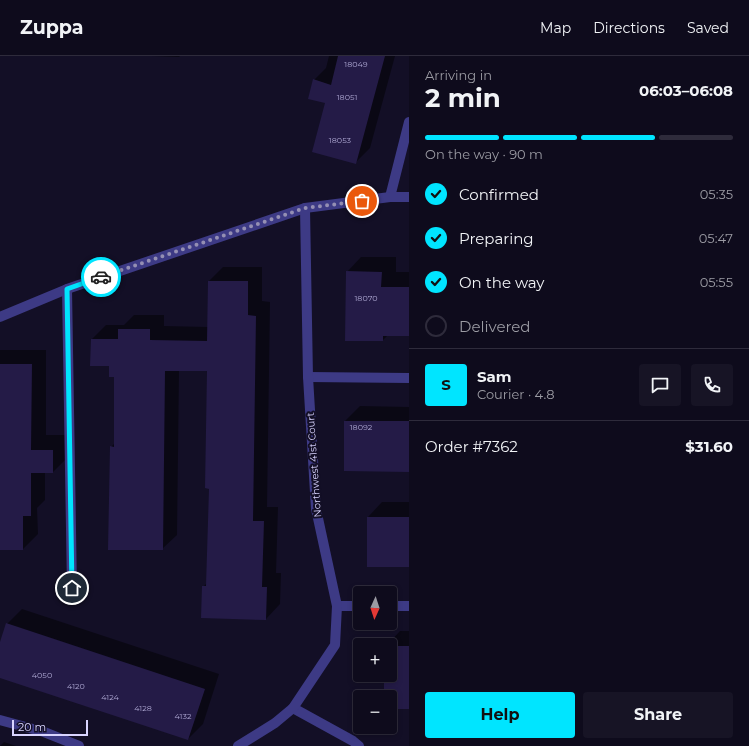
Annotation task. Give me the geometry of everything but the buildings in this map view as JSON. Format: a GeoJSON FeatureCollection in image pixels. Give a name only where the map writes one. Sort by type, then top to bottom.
{"type":"FeatureCollection","features":[{"type":"Feature","properties":{"kind":"street"},"geometry":{"type":"LineString","coordinates":[[390,197],[409,122]]}},
{"type":"Feature","properties":{"kind":"street"},"geometry":{"type":"LineString","coordinates":[[0,317],[67,289],[305,208],[390,197],[409,197]]}},
{"type":"Feature","properties":{"kind":"street","name":"Northwest 41st Court"},"geometry":{"type":"LineString","coordinates":[[238,746],[275,724],[293,708],[335,645],[337,606],[316,509],[308,377],[305,208]]}},
{"type":"Feature","properties":{"kind":"street"},"geometry":{"type":"LineString","coordinates":[[67,289],[72,588]]}},
{"type":"Feature","properties":{"kind":"street"},"geometry":{"type":"LineString","coordinates":[[308,377],[409,378]]}},
{"type":"Feature","properties":{"kind":"street"},"geometry":{"type":"LineString","coordinates":[[337,606],[353,606]]}},
{"type":"Feature","properties":{"kind":"street"},"geometry":{"type":"LineString","coordinates":[[397,606],[409,606]]}},
{"type":"Feature","properties":{"kind":"street"},"geometry":{"type":"LineString","coordinates":[[293,708],[359,746]]}},
{"type":"Feature","properties":{"kind":"street"},"geometry":{"type":"LineString","coordinates":[[0,720],[44,732],[79,746]]}},
{"type":"Feature","properties":{"kind":"way so far"},"geometry":{"type":"LineString","coordinates":[[101,277],[305,208],[362,201]]}},
{"type":"Feature","properties":{"kind":"route"},"geometry":{"type":"LineString","coordinates":[[72,588],[67,289],[101,277]]}}]}
